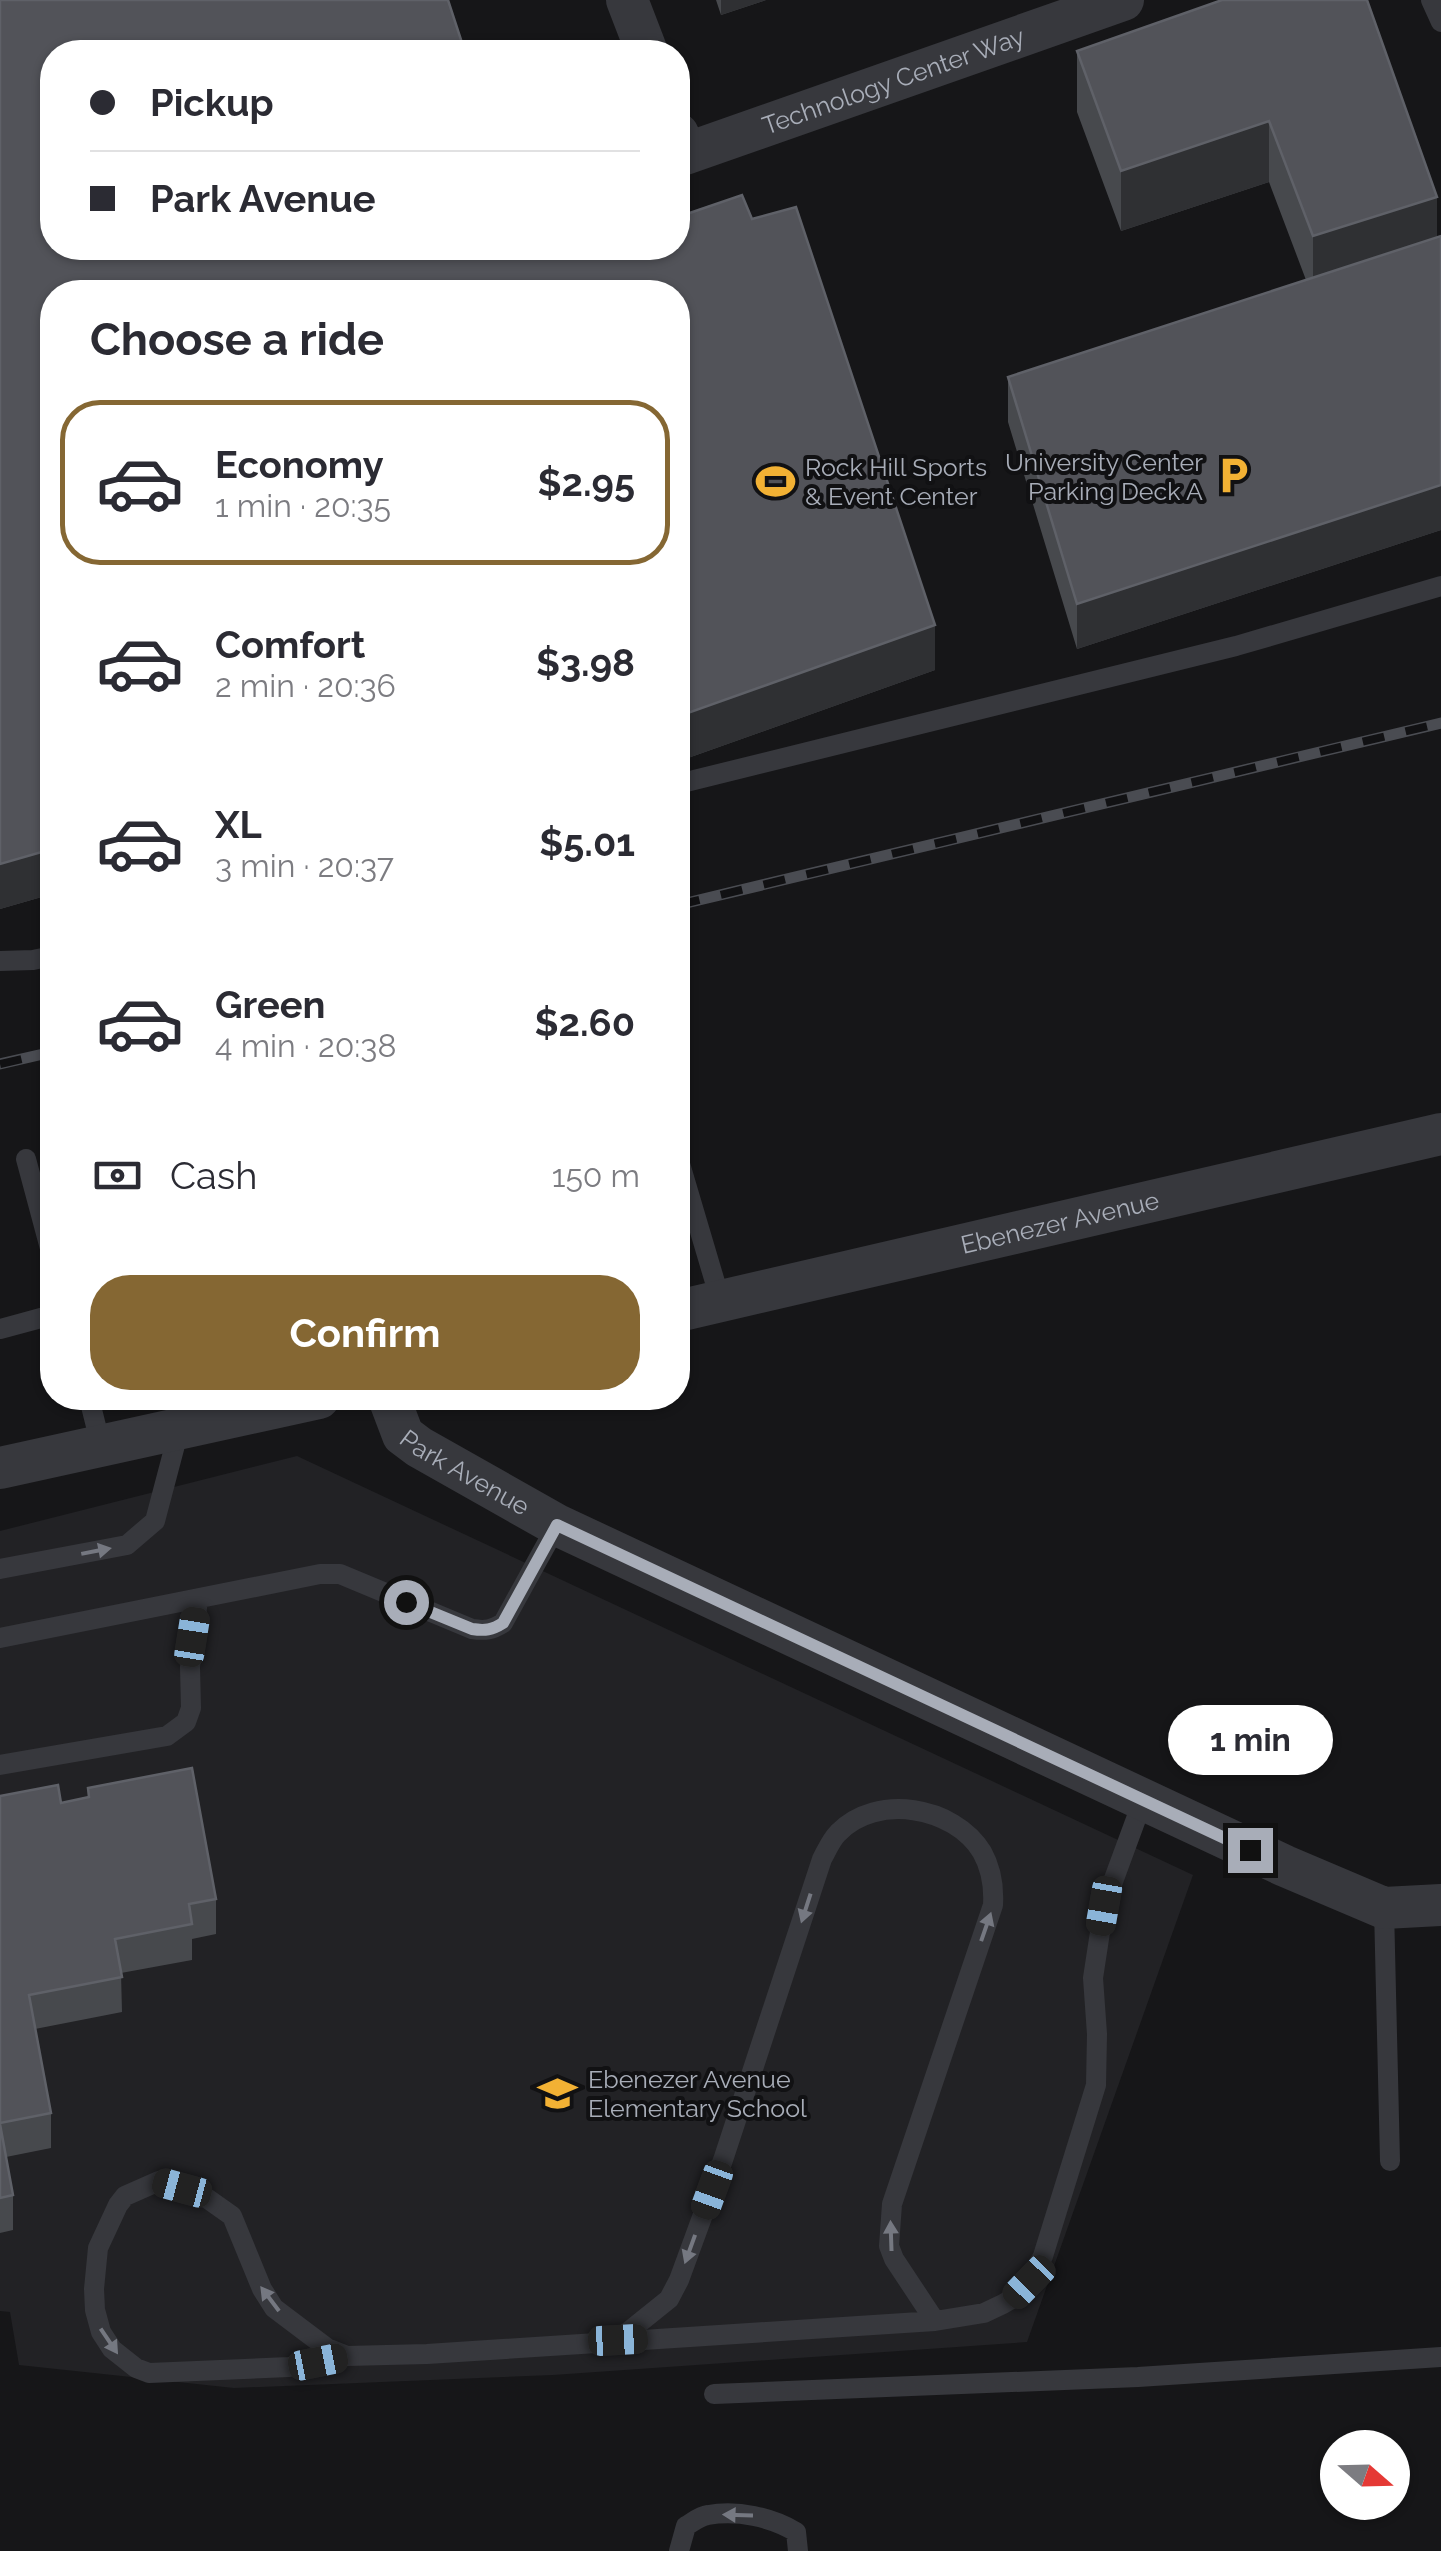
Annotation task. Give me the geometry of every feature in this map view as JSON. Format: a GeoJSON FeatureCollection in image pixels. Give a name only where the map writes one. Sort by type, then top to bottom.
{"type":"FeatureCollection","features":[{"type":"Feature","properties":{"kind":"street"},"geometry":{"type":"LineString","coordinates":[[627,0],[642,40]]}},
{"type":"Feature","properties":{"kind":"street","name":"Technology Center Way"},"geometry":{"type":"LineString","coordinates":[[690,152],[1123,0]]}},
{"type":"Feature","properties":{"kind":"street","name":"Ebenezer Avenue"},"geometry":{"type":"LineString","coordinates":[[690,1307],[1441,1134]]}},
{"type":"Feature","properties":{"kind":"street"},"geometry":{"type":"LineString","coordinates":[[0,1468],[266,1410]]}},
{"type":"Feature","properties":{"kind":"street","name":"Park Avenue"},"geometry":{"type":"LineString","coordinates":[[394,1410],[403,1435],[418,1447],[557,1525],[1285,1866],[1384,1908],[1441,1905]]}},
{"type":"Feature","properties":{"kind":"lane"},"geometry":{"type":"LineString","coordinates":[[1431,0],[1441,22]]}},
{"type":"Feature","properties":{"kind":"lane"},"geometry":{"type":"LineString","coordinates":[[690,781],[1236,646],[1441,586]]}},
{"type":"Feature","properties":{"kind":"lane"},"geometry":{"type":"LineString","coordinates":[[0,961],[40,959]]}},
{"type":"Feature","properties":{"kind":"lane"},"geometry":{"type":"LineString","coordinates":[[26,1160],[40,1212]]}},
{"type":"Feature","properties":{"kind":"lane"},"geometry":{"type":"LineString","coordinates":[[690,1198],[720,1299]]}},
{"type":"Feature","properties":{"kind":"lane"},"geometry":{"type":"LineString","coordinates":[[0,1330],[40,1319]]}},
{"type":"Feature","properties":{"kind":"lane"},"geometry":{"type":"LineString","coordinates":[[92,1410],[101,1446]]}},
{"type":"Feature","properties":{"kind":"lane"},"geometry":{"type":"LineString","coordinates":[[0,1569],[128,1545],[155,1521],[179,1430]]}},
{"type":"Feature","properties":{"kind":"lane"},"geometry":{"type":"LineString","coordinates":[[0,1638],[320,1574],[340,1574],[472,1629],[494,1629],[503,1623],[557,1525]]}},
{"type":"Feature","properties":{"kind":"lane"},"geometry":{"type":"LineString","coordinates":[[0,1764],[167,1736],[186,1722],[192,1708],[190,1668],[198,1599]]}},
{"type":"Feature","properties":{"kind":"lane"},"geometry":{"type":"LineString","coordinates":[[347,2356],[327,2348],[274,2308],[262,2289],[232,2216],[208,2199],[159,2181],[125,2196],[118,2205],[98,2248],[95,2310],[101,2332],[112,2350],[149,2373],[289,2367],[347,2356],[934,2321],[984,2313],[1013,2298],[1029,2282],[1044,2256],[1096,2086],[1093,1978],[1104,1906],[1143,1800]]}},
{"type":"Feature","properties":{"kind":"lane"},"geometry":{"type":"LineString","coordinates":[[618,2340],[669,2299],[678,2280],[723,2160],[822,1860],[834,1835],[860,1816],[893,1808],[942,1819],[962,1831],[981,1852],[994,1891],[993,1906],[892,2204],[889,2246],[934,2321]]}},
{"type":"Feature","properties":{"kind":"lane"},"geometry":{"type":"LineString","coordinates":[[1384,1908],[1390,2161]]}},
{"type":"Feature","properties":{"kind":"lane"},"geometry":{"type":"LineString","coordinates":[[714,2394],[1138,2377],[1441,2357]]}},
{"type":"Feature","properties":{"kind":"lane"},"geometry":{"type":"LineString","coordinates":[[679,2551],[686,2526],[704,2515],[737,2514],[762,2517],[796,2532],[798,2551]]}},
{"type":"Feature","properties":{"kind":"shaded area","name":"Ebenezer Avenue Elementary School"},"geometry":{"type":"Polygon","coordinates":[[[297,1456],[1193,1875],[1027,2342],[553,2375],[234,2388],[19,2365],[10,2312],[0,2311],[0,1531],[297,1456]]]}},
{"type":"Feature","properties":{"kind":"building","name":"Rock Hill Sports & Event Center"},"geometry":{"type":"Polygon","coordinates":[[[0,0],[448,0],[461,40],[40,40],[40,260],[690,260],[690,213],[742,195],[752,219],[796,207],[935,625],[690,712],[690,280],[40,280],[40,852],[0,864],[0,0]]]}},
{"type":"Feature","properties":{"kind":"building"},"geometry":{"type":"Polygon","coordinates":[[[1222,0],[1367,0],[1437,197],[1313,236],[1269,121],[1121,171],[1077,51],[1222,0]]]}},
{"type":"Feature","properties":{"kind":"building","name":"University Center Parking Deck A"},"geometry":{"type":"Polygon","coordinates":[[[1441,236],[1441,485],[1077,604],[1008,377],[1441,236]]]}},
{"type":"Feature","properties":{"kind":"building"},"geometry":{"type":"Polygon","coordinates":[[[192,1768],[216,1899],[189,1904],[192,1924],[115,1939],[122,1977],[29,1995],[51,2113],[0,2123],[0,1796],[58,1785],[61,1803],[89,1797],[88,1788],[192,1768]]]}},
{"type":"Feature","properties":{"kind":"building"},"geometry":{"type":"Polygon","coordinates":[[[0,2124],[13,2195],[0,2198],[0,2124]]]}},
{"type":"Feature","properties":{"kind":"railway"},"geometry":{"type":"LineString","coordinates":[[690,902],[1441,723]]}},
{"type":"Feature","properties":{"kind":"railway"},"geometry":{"type":"LineString","coordinates":[[0,1064],[40,1055]]}},
{"type":"Feature","properties":{"kind":"place","name":"University Center Parking Deck A"},"geometry":{"type":"Point","coordinates":[1233,476]}},
{"type":"Feature","properties":{"kind":"place","name":"Rock Hill Sports & Event Center"},"geometry":{"type":"Point","coordinates":[775,481]}},
{"type":"Feature","properties":{"kind":"place","name":"Ebenezer Avenue Elementary School"},"geometry":{"type":"Point","coordinates":[558,2093]}},
{"type":"Feature","properties":{"kind":"route"},"geometry":{"type":"LineString","coordinates":[[406,1602],[472,1629],[494,1629],[503,1623],[557,1525],[1250,1850]]}}]}
